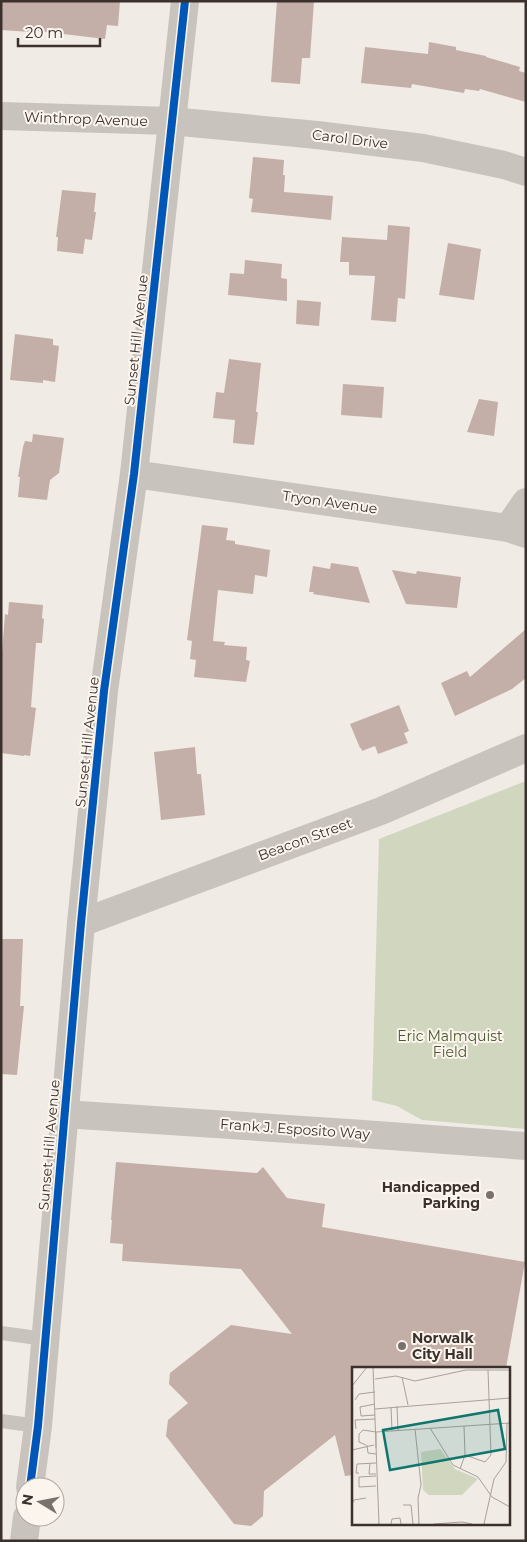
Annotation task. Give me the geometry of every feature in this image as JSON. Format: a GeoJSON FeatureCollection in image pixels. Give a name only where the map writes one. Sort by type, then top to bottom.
{"type":"FeatureCollection","features":[{"type":"Feature","properties":{"kind":"street","name":"Sunset Hill Avenue"},"geometry":{"type":"LineString","coordinates":[[31,1477],[38,1426],[81,923],[104,691],[134,474],[185,1]]}},
{"type":"Feature","properties":{"kind":"street","name":"Winthrop Avenue"},"geometry":{"type":"LineString","coordinates":[[1,116],[171,121]]}},
{"type":"Feature","properties":{"kind":"street","name":"Carol Drive"},"geometry":{"type":"LineString","coordinates":[[171,121],[317,135],[423,148],[504,165],[526,172]]}},
{"type":"Feature","properties":{"kind":"street","name":"Tryon Avenue"},"geometry":{"type":"LineString","coordinates":[[134,474],[517,531]]}},
{"type":"Feature","properties":{"kind":"street"},"geometry":{"type":"LineString","coordinates":[[517,531],[526,502]]}},
{"type":"Feature","properties":{"kind":"street","name":"Beacon Street"},"geometry":{"type":"LineString","coordinates":[[81,923],[381,811],[526,748]]}},
{"type":"Feature","properties":{"kind":"street","name":"Frank J. Esposito Way"},"geometry":{"type":"LineString","coordinates":[[64,1114],[526,1146]]}},
{"type":"Feature","properties":{"kind":"street"},"geometry":{"type":"LineString","coordinates":[[24,1541],[25,1527]]}},
{"type":"Feature","properties":{"kind":"lane"},"geometry":{"type":"LineString","coordinates":[[1,1333],[45,1339]]}},
{"type":"Feature","properties":{"kind":"lane"},"geometry":{"type":"LineString","coordinates":[[1,1421],[38,1426]]}},
{"type":"Feature","properties":{"kind":"green space","name":"Eric Malmquist Field"},"geometry":{"type":"Polygon","coordinates":[[[526,781],[526,1129],[422,1120],[397,1106],[372,1100],[379,839],[526,781]]]}},
{"type":"Feature","properties":{"kind":"building"},"geometry":{"type":"Polygon","coordinates":[[[1,1],[120,1],[118,26],[107,25],[105,39],[30,30],[30,32],[1,30],[1,1]]]}},
{"type":"Feature","properties":{"kind":"building"},"geometry":{"type":"Polygon","coordinates":[[[277,1],[314,1],[310,58],[302,58],[300,84],[271,82],[277,1]]]}},
{"type":"Feature","properties":{"kind":"building"},"geometry":{"type":"Polygon","coordinates":[[[429,42],[456,47],[456,50],[486,56],[520,67],[519,71],[526,73],[526,102],[480,89],[479,91],[465,89],[464,93],[412,84],[411,88],[361,83],[365,47],[428,54],[429,42]]]}},
{"type":"Feature","properties":{"kind":"building"},"geometry":{"type":"Polygon","coordinates":[[[253,157],[284,160],[284,192],[333,196],[331,220],[251,212],[253,199],[249,198],[253,157]]]}},
{"type":"Feature","properties":{"kind":"building"},"geometry":{"type":"Polygon","coordinates":[[[62,190],[96,193],[94,212],[96,212],[92,240],[85,239],[83,254],[57,251],[58,237],[56,237],[62,190]]]}},
{"type":"Feature","properties":{"kind":"building"},"geometry":{"type":"Polygon","coordinates":[[[388,225],[410,227],[405,299],[398,298],[396,322],[371,320],[375,276],[349,275],[349,262],[340,262],[342,237],[387,240],[388,225]]]}},
{"type":"Feature","properties":{"kind":"building"},"geometry":{"type":"Polygon","coordinates":[[[448,243],[481,249],[474,300],[439,295],[448,243]]]}},
{"type":"Feature","properties":{"kind":"building"},"geometry":{"type":"Polygon","coordinates":[[[245,260],[282,264],[281,278],[287,279],[287,301],[228,295],[230,273],[244,274],[245,260]]]}},
{"type":"Feature","properties":{"kind":"building"},"geometry":{"type":"Polygon","coordinates":[[[297,300],[321,302],[319,326],[296,324],[297,300]]]}},
{"type":"Feature","properties":{"kind":"building"},"geometry":{"type":"Polygon","coordinates":[[[15,334],[53,339],[53,345],[59,346],[55,382],[43,380],[43,383],[10,380],[15,334]]]}},
{"type":"Feature","properties":{"kind":"building"},"geometry":{"type":"Polygon","coordinates":[[[229,359],[261,363],[254,445],[233,443],[235,420],[213,418],[216,392],[224,393],[229,359]]]}},
{"type":"Feature","properties":{"kind":"building"},"geometry":{"type":"Polygon","coordinates":[[[343,384],[384,387],[382,418],[341,415],[343,384]]]}},
{"type":"Feature","properties":{"kind":"building"},"geometry":{"type":"Polygon","coordinates":[[[479,399],[498,402],[494,436],[467,432],[479,399]]]}},
{"type":"Feature","properties":{"kind":"building"},"geometry":{"type":"Polygon","coordinates":[[[33,434],[64,438],[59,473],[50,480],[47,500],[18,497],[20,477],[18,477],[23,447],[25,441],[32,442],[33,434]]]}},
{"type":"Feature","properties":{"kind":"building"},"geometry":{"type":"Polygon","coordinates":[[[202,525],[228,528],[226,540],[235,541],[235,544],[270,550],[267,577],[255,575],[253,594],[218,590],[213,641],[225,642],[224,645],[247,647],[246,660],[250,661],[246,682],[194,677],[196,660],[190,659],[192,641],[187,640],[202,525]]]}},
{"type":"Feature","properties":{"kind":"building"},"geometry":{"type":"Polygon","coordinates":[[[331,563],[358,567],[370,603],[309,592],[313,566],[330,569],[331,563]]]}},
{"type":"Feature","properties":{"kind":"building"},"geometry":{"type":"Polygon","coordinates":[[[392,570],[416,574],[417,571],[461,577],[457,608],[406,604],[392,570]]]}},
{"type":"Feature","properties":{"kind":"building"},"geometry":{"type":"Polygon","coordinates":[[[9,602],[43,605],[42,643],[36,643],[31,707],[36,708],[30,756],[1,753],[1,666],[5,614],[8,615],[9,602]]]}},
{"type":"Feature","properties":{"kind":"building"},"geometry":{"type":"Polygon","coordinates":[[[526,629],[526,678],[512,689],[455,716],[441,683],[467,671],[470,677],[526,629]]]}},
{"type":"Feature","properties":{"kind":"building"},"geometry":{"type":"Polygon","coordinates":[[[399,705],[409,731],[404,733],[408,743],[378,754],[375,746],[362,751],[350,724],[399,705]]]}},
{"type":"Feature","properties":{"kind":"building"},"geometry":{"type":"Polygon","coordinates":[[[195,747],[197,774],[201,774],[205,815],[161,820],[154,752],[195,747]]]}},
{"type":"Feature","properties":{"kind":"building"},"geometry":{"type":"Polygon","coordinates":[[[1,939],[23,939],[20,1006],[24,1006],[17,1075],[1,1074],[1,939]]]}},
{"type":"Feature","properties":{"kind":"building","name":"Norwalk City Hall"},"geometry":{"type":"Polygon","coordinates":[[[116,1162],[257,1173],[263,1167],[287,1198],[325,1204],[322,1227],[525,1262],[506,1367],[352,1367],[352,1475],[345,1476],[335,1435],[264,1491],[263,1516],[251,1526],[234,1524],[166,1436],[168,1420],[188,1403],[169,1384],[170,1373],[231,1325],[292,1334],[241,1269],[122,1261],[123,1244],[110,1243],[116,1162]]]}},
{"type":"Feature","properties":{"kind":"cycle path"},"geometry":{"type":"LineString","coordinates":[[31,1477],[38,1426],[81,923],[104,691],[134,474],[185,1]]}},
{"type":"Feature","properties":{"kind":"place","name":"Handicapped Parking"},"geometry":{"type":"Point","coordinates":[490,1195]}},
{"type":"Feature","properties":{"kind":"place","name":"Norwalk City Hall"},"geometry":{"type":"Point","coordinates":[402,1346]}}]}
